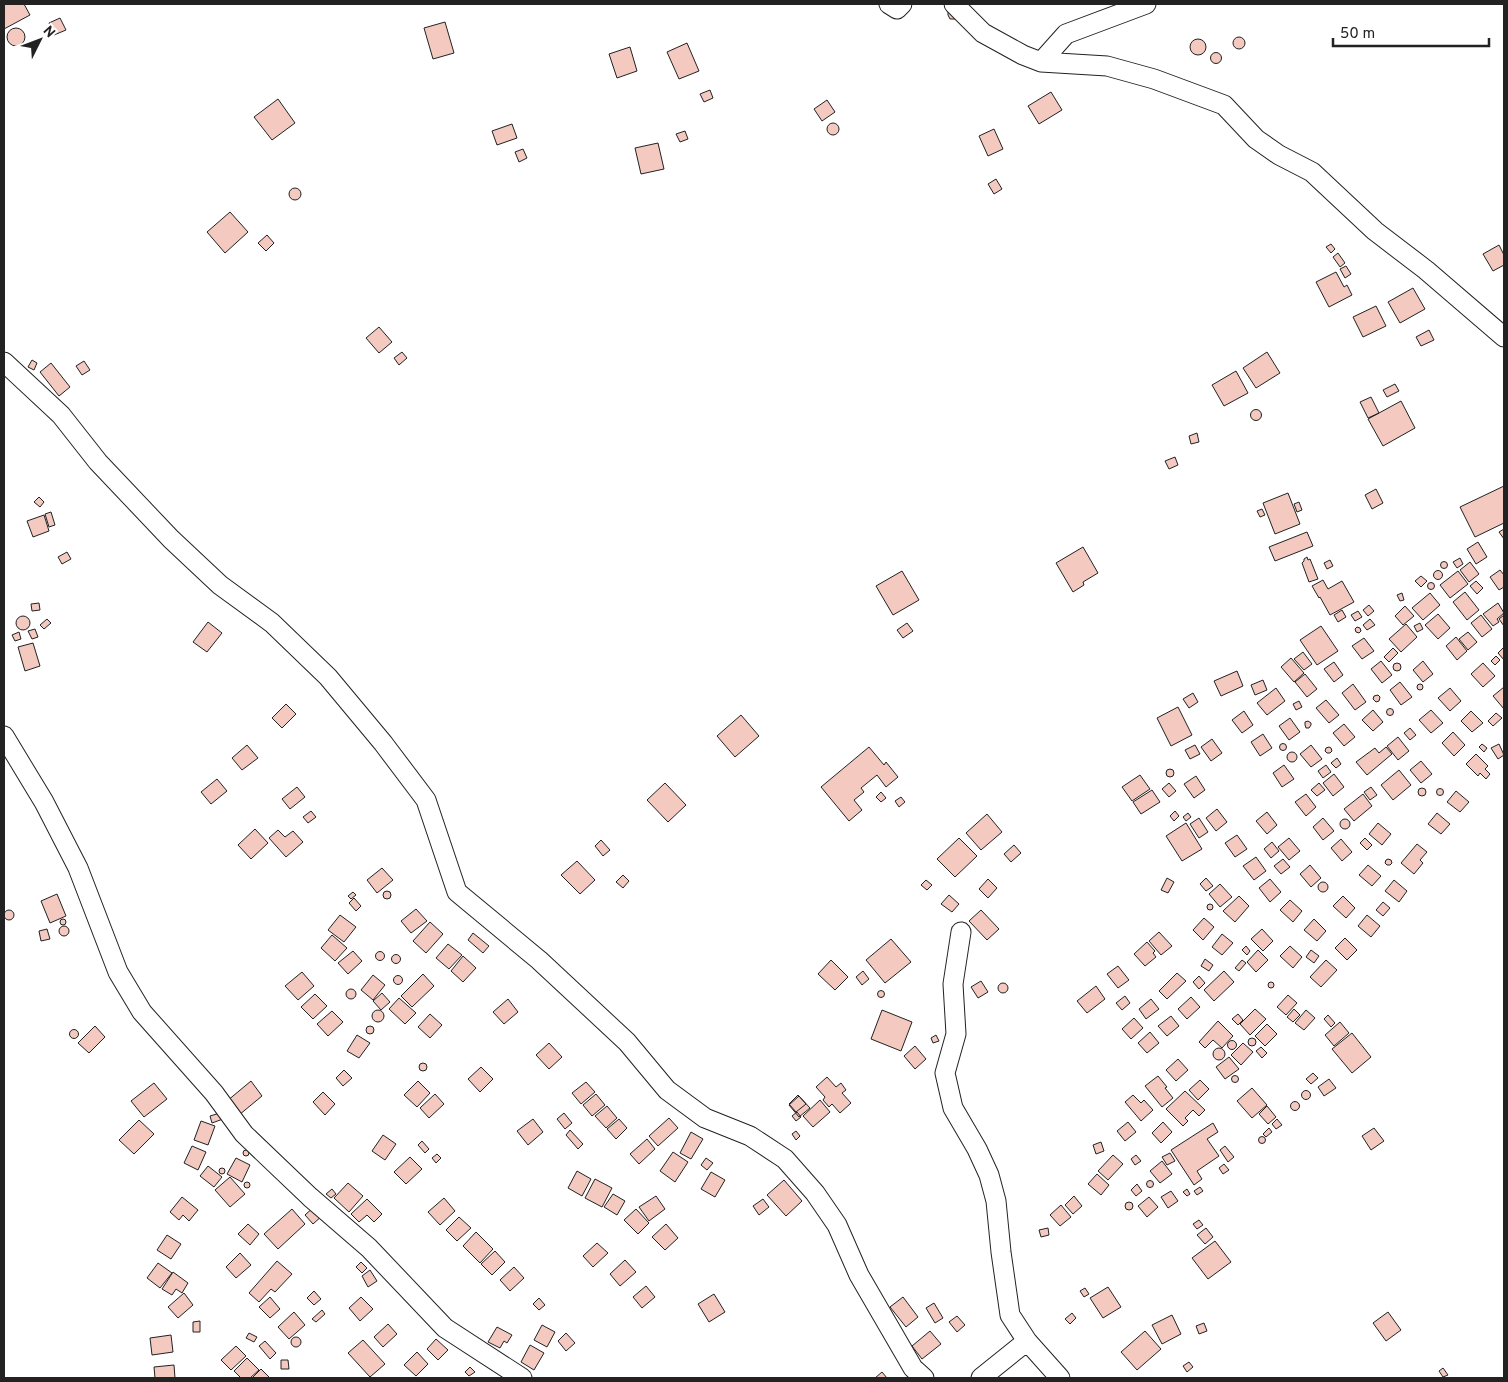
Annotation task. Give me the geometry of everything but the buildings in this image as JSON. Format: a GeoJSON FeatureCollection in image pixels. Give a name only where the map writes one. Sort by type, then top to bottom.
{"type":"FeatureCollection","features":[{"type":"Feature","properties":{"kind":"street"},"geometry":{"type":"LineString","coordinates":[[889,4],[897,10],[902,4]]}},
{"type":"Feature","properties":{"kind":"street"},"geometry":{"type":"LineString","coordinates":[[954,4],[983,33],[1023,55],[1041,62],[1107,66],[1154,78],[1224,105],[1256,139],[1312,172],[1375,231],[1426,270],[1504,337]]}},
{"type":"Feature","properties":{"kind":"street"},"geometry":{"type":"LineString","coordinates":[[1041,62],[1066,34],[1146,4]]}},
{"type":"Feature","properties":{"kind":"street"},"geometry":{"type":"LineString","coordinates":[[4,362],[61,415],[98,462],[171,539],[220,585],[272,623],[328,677],[383,743],[426,800],[457,892],[539,960],[627,1042],[667,1090],[705,1118],[750,1136],[791,1166],[815,1193],[837,1225],[859,1275],[913,1368],[924,1378]]}},
{"type":"Feature","properties":{"kind":"street"},"geometry":{"type":"LineString","coordinates":[[4,736],[44,802],[78,868],[118,972],[142,1012],[214,1093],[244,1134],[310,1197],[369,1248],[445,1328],[522,1378]]}},
{"type":"Feature","properties":{"kind":"street"},"geometry":{"type":"LineString","coordinates":[[960,932],[952,984],[956,1034],[945,1073],[953,1108],[989,1175],[996,1201],[1010,1314],[1027,1342],[1060,1378]]}},
{"type":"Feature","properties":{"kind":"street"},"geometry":{"type":"LineString","coordinates":[[980,1378],[1027,1342]]}}]}
